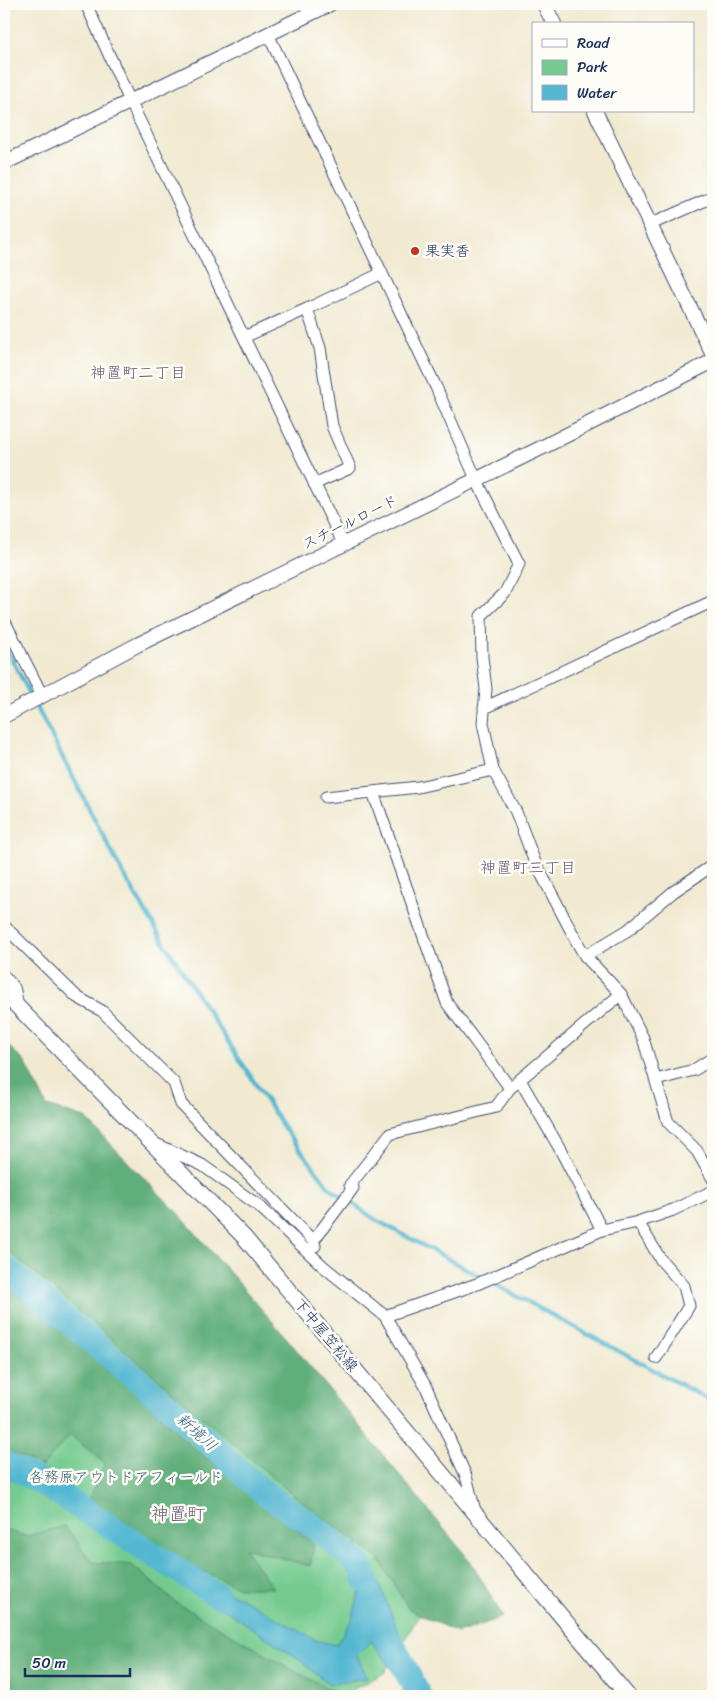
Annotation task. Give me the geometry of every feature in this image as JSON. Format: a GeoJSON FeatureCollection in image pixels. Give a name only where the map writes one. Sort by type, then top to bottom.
{"type":"FeatureCollection","features":[{"type":"Feature","properties":{"kind":"main road","name":"下中屋笠松線"},"geometry":{"type":"LineString","coordinates":[[4,993],[244,1237],[628,1696]]}},
{"type":"Feature","properties":{"kind":"street"},"geometry":{"type":"LineString","coordinates":[[86,4],[130,101],[343,543]]}},
{"type":"Feature","properties":{"kind":"street"},"geometry":{"type":"LineString","coordinates":[[4,163],[330,4]]}},
{"type":"Feature","properties":{"kind":"street"},"geometry":{"type":"LineString","coordinates":[[544,4],[553,22]]}},
{"type":"Feature","properties":{"kind":"street"},"geometry":{"type":"LineString","coordinates":[[268,34],[436,388],[476,479],[519,564],[505,594],[481,616],[482,657],[486,689],[483,723],[493,770],[516,812],[534,860],[585,956],[621,994],[643,1038],[668,1122],[696,1151],[713,1179]]}},
{"type":"Feature","properties":{"kind":"street"},"geometry":{"type":"LineString","coordinates":[[595,112],[713,355]]}},
{"type":"Feature","properties":{"kind":"street"},"geometry":{"type":"LineString","coordinates":[[649,225],[713,197]]}},
{"type":"Feature","properties":{"kind":"street"},"geometry":{"type":"LineString","coordinates":[[244,337],[382,273]]}},
{"type":"Feature","properties":{"kind":"street"},"geometry":{"type":"LineString","coordinates":[[307,309],[320,348],[332,426],[350,468],[314,484]]}},
{"type":"Feature","properties":{"kind":"street","name":"スチールロード"},"geometry":{"type":"LineString","coordinates":[[4,716],[43,697],[137,645],[713,361]]}},
{"type":"Feature","properties":{"kind":"street"},"geometry":{"type":"LineString","coordinates":[[484,708],[713,601]]}},
{"type":"Feature","properties":{"kind":"street"},"geometry":{"type":"LineString","coordinates":[[4,620],[43,697]]}},
{"type":"Feature","properties":{"kind":"street"},"geometry":{"type":"LineString","coordinates":[[326,797],[418,787],[493,770]]}},
{"type":"Feature","properties":{"kind":"street"},"geometry":{"type":"LineString","coordinates":[[373,792],[447,1004],[510,1088]]}},
{"type":"Feature","properties":{"kind":"street"},"geometry":{"type":"LineString","coordinates":[[585,956],[628,930],[673,892],[713,865]]}},
{"type":"Feature","properties":{"kind":"street"},"geometry":{"type":"LineString","coordinates":[[4,926],[77,997],[102,1011],[174,1083],[181,1104],[313,1241],[324,1266]]}},
{"type":"Feature","properties":{"kind":"street"},"geometry":{"type":"LineString","coordinates":[[4,978],[14,989],[16,1004]]}},
{"type":"Feature","properties":{"kind":"street"},"geometry":{"type":"LineString","coordinates":[[313,1241],[390,1134],[496,1107],[510,1088],[621,994]]}},
{"type":"Feature","properties":{"kind":"street"},"geometry":{"type":"LineString","coordinates":[[656,1080],[694,1070],[713,1058]]}},
{"type":"Feature","properties":{"kind":"street"},"geometry":{"type":"LineString","coordinates":[[520,1080],[560,1149],[602,1230]]}},
{"type":"Feature","properties":{"kind":"street"},"geometry":{"type":"LineString","coordinates":[[152,1142],[202,1165],[259,1206],[324,1266],[385,1316],[426,1387],[466,1476],[475,1513]]}},
{"type":"Feature","properties":{"kind":"street"},"geometry":{"type":"LineString","coordinates":[[385,1316],[480,1283],[602,1230],[638,1222],[673,1210],[713,1191]]}},
{"type":"Feature","properties":{"kind":"street"},"geometry":{"type":"LineString","coordinates":[[638,1222],[661,1260],[684,1286],[689,1306],[656,1358]]}},
{"type":"Feature","properties":{"kind":"green space"},"geometry":{"type":"Polygon","coordinates":[[[4,1042],[25,1062],[47,1106],[85,1118],[178,1213],[290,1342],[471,1562],[503,1617],[458,1633],[409,1609],[378,1558],[292,1494],[4,1247],[4,1042]]]}},
{"type":"Feature","properties":{"kind":"green space","name":"各務原アウトドアフィールド"},"geometry":{"type":"Polygon","coordinates":[[[4,1206],[431,1586],[419,1616],[384,1673],[341,1696],[4,1569],[4,1206]]]}},
{"type":"Feature","properties":{"kind":"green space"},"geometry":{"type":"Polygon","coordinates":[[[4,1276],[97,1354],[190,1445],[314,1544],[310,1566],[244,1548],[273,1588],[239,1588],[178,1559],[88,1500],[105,1463],[70,1435],[42,1467],[4,1448],[4,1276]]]}},
{"type":"Feature","properties":{"kind":"green space"},"geometry":{"type":"Polygon","coordinates":[[[65,1526],[92,1562],[132,1565],[175,1602],[300,1674],[344,1696],[4,1696],[4,1530],[26,1536],[65,1526]]]}},
{"type":"Feature","properties":{"kind":"water"},"geometry":{"type":"Polygon","coordinates":[[[357,1544],[380,1585],[396,1626],[416,1666],[397,1678],[371,1641],[357,1655],[367,1678],[329,1684],[297,1658],[221,1607],[191,1578],[240,1597],[315,1640],[336,1645],[352,1619],[361,1587],[341,1562],[357,1544]]]}},
{"type":"Feature","properties":{"kind":"waterway"},"geometry":{"type":"LineString","coordinates":[[4,644],[122,872],[166,946],[286,1131],[329,1187],[376,1220],[713,1402]]}},
{"type":"Feature","properties":{"kind":"waterway","name":"新境川"},"geometry":{"type":"LineString","coordinates":[[4,1267],[171,1408],[262,1491],[316,1528],[360,1565],[366,1581]]}},
{"type":"Feature","properties":{"kind":"waterway","name":"新境川"},"geometry":{"type":"LineString","coordinates":[[4,1463],[42,1483],[218,1596]]}},
{"type":"Feature","properties":{"kind":"waterway","name":"新境川"},"geometry":{"type":"LineString","coordinates":[[392,1643],[419,1696]]}},
{"type":"Feature","properties":{"kind":"place","name":"果実香"},"geometry":{"type":"Point","coordinates":[415,251]}},
{"type":"Feature","properties":{"kind":"district","name":"神置町二丁目"},"geometry":{"type":"Point","coordinates":[138,372]}},
{"type":"Feature","properties":{"kind":"district","name":"神置町三丁目"},"geometry":{"type":"Point","coordinates":[528,867]}},
{"type":"Feature","properties":{"kind":"district","name":"神置町"},"geometry":{"type":"Point","coordinates":[178,1514]}}]}
